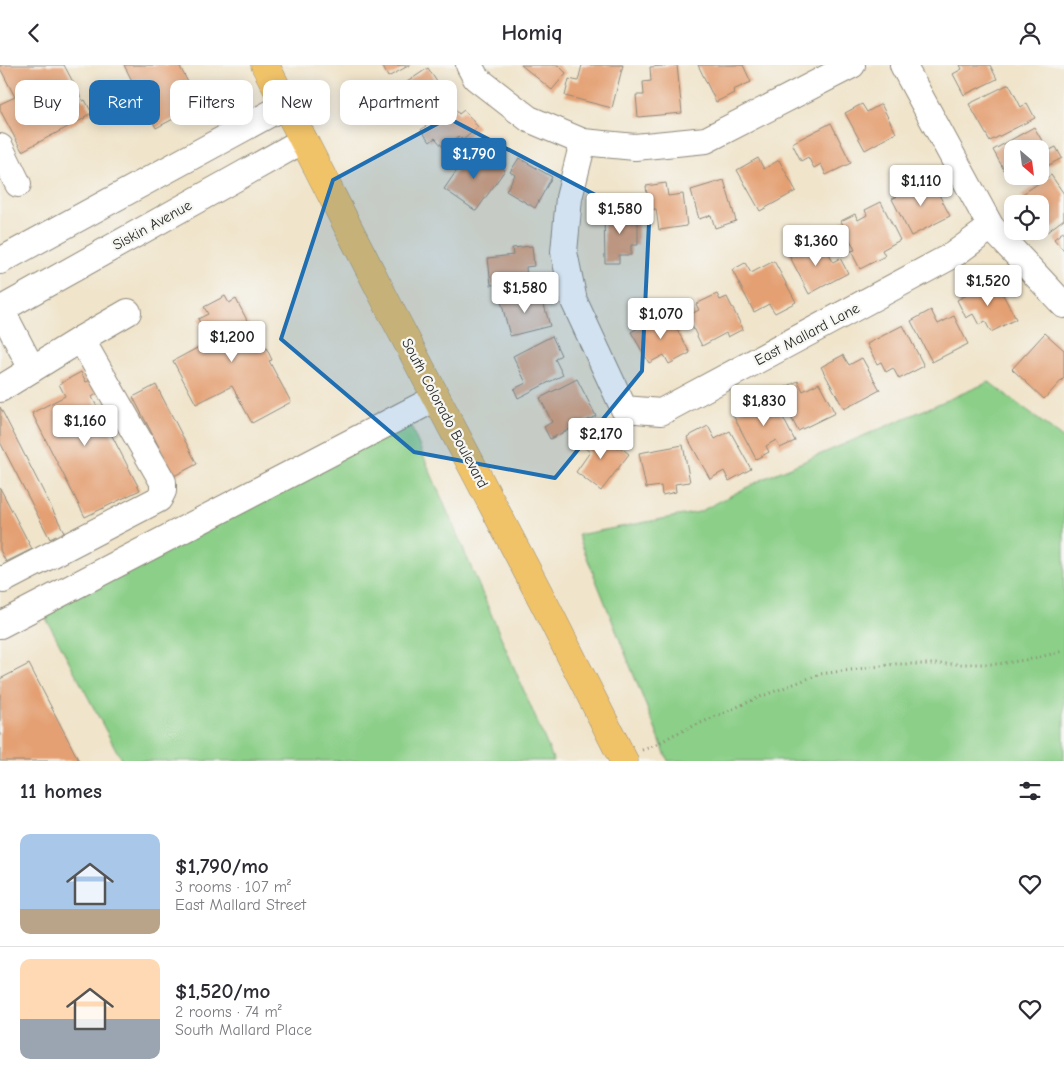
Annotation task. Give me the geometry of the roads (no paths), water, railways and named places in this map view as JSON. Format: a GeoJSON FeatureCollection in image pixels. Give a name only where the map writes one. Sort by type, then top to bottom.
{"type":"FeatureCollection","features":[{"type":"Feature","properties":{"kind":"main road","name":"South Colorado Boulevard"},"geometry":{"type":"LineString","coordinates":[[265,65],[273,80]]}},
{"type":"Feature","properties":{"kind":"main road","name":"South Colorado Boulevard"},"geometry":{"type":"LineString","coordinates":[[296,125],[436,398],[532,578],[623,760]]}},
{"type":"Feature","properties":{"kind":"street"},"geometry":{"type":"LineString","coordinates":[[469,65],[476,78],[529,119],[583,142],[635,147],[706,139],[852,65]]}},
{"type":"Feature","properties":{"kind":"street"},"geometry":{"type":"LineString","coordinates":[[902,65],[991,227],[1064,305]]}},
{"type":"Feature","properties":{"kind":"street"},"geometry":{"type":"LineString","coordinates":[[0,261],[263,118]]}},
{"type":"Feature","properties":{"kind":"street","name":"Siskin Avenue"},"geometry":{"type":"LineString","coordinates":[[0,310],[304,140]]}},
{"type":"Feature","properties":{"kind":"street","name":"East Mallard Lane"},"geometry":{"type":"LineString","coordinates":[[583,142],[569,199],[564,252],[574,301],[624,409],[661,412],[953,255],[991,227]]}},
{"type":"Feature","properties":{"kind":"street"},"geometry":{"type":"LineString","coordinates":[[0,147],[18,184]]}},
{"type":"Feature","properties":{"kind":"street"},"geometry":{"type":"LineString","coordinates":[[0,310],[32,369]]}},
{"type":"Feature","properties":{"kind":"street"},"geometry":{"type":"LineString","coordinates":[[0,389],[128,312]]}},
{"type":"Feature","properties":{"kind":"street"},"geometry":{"type":"LineString","coordinates":[[0,579],[3,580],[159,499],[163,491],[163,482],[81,339]]}},
{"type":"Feature","properties":{"kind":"street"},"geometry":{"type":"LineString","coordinates":[[0,625],[436,398]]}}]}
